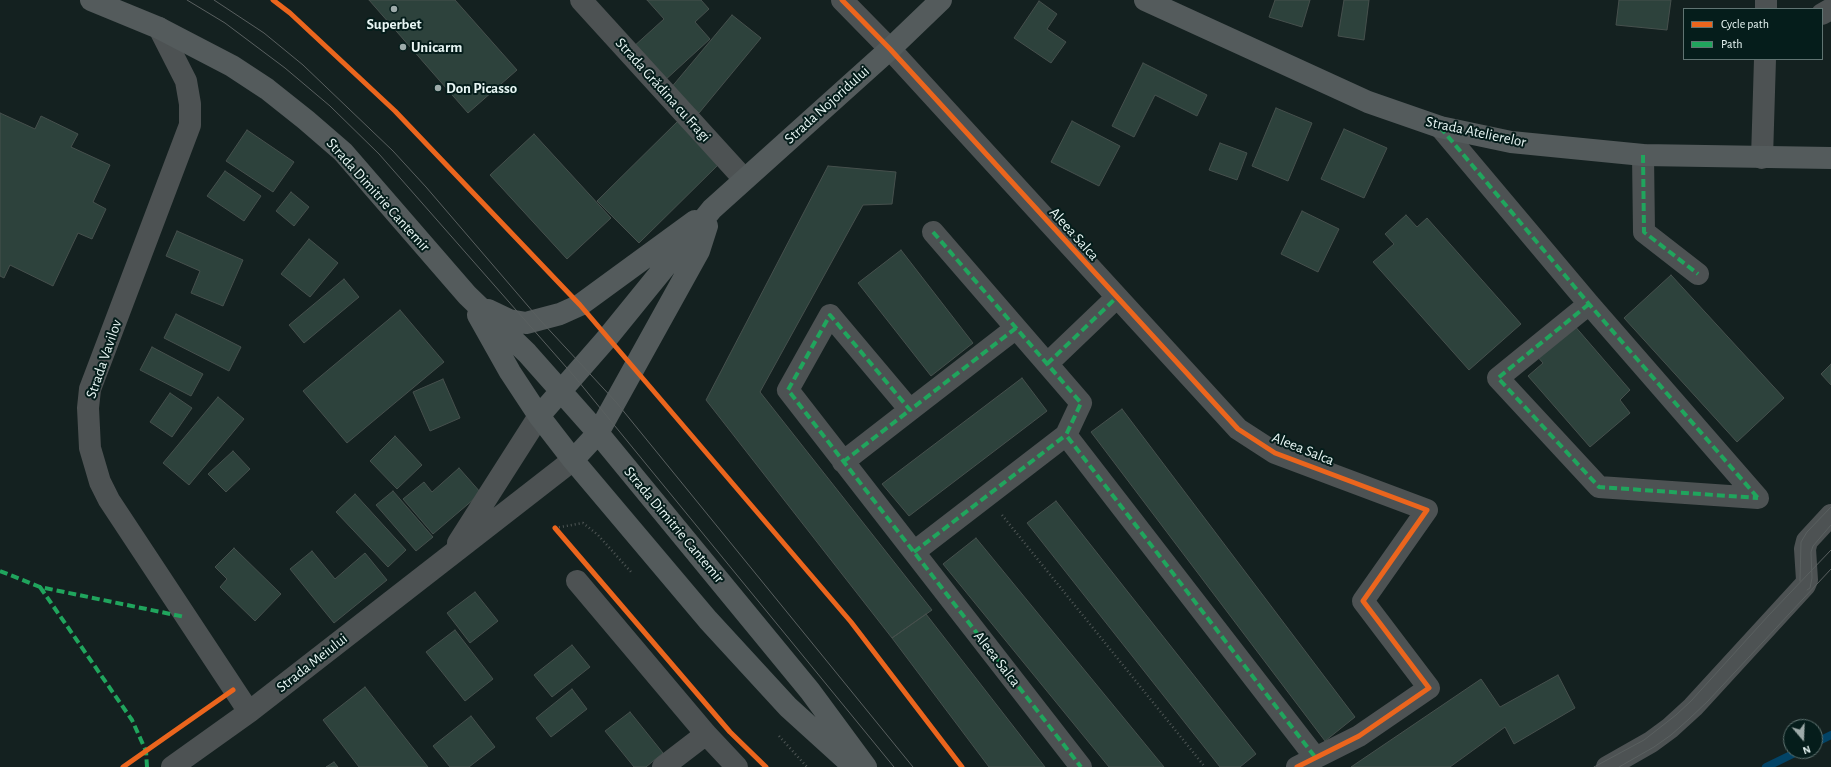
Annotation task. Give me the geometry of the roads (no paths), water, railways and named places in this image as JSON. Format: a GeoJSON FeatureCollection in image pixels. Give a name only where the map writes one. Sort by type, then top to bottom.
{"type":"FeatureCollection","features":[{"type":"Feature","properties":{"kind":"main road","name":"Strada Dimitrie Cantemir"},"geometry":{"type":"LineString","coordinates":[[91,0],[159,28],[232,66],[267,89],[343,152],[467,295],[527,353],[598,433],[810,691],[866,767]]}},
{"type":"Feature","properties":{"kind":"main road","name":"Strada Nojoridului"},"geometry":{"type":"LineString","coordinates":[[539,416],[618,325],[712,209],[890,49],[940,0]]}},
{"type":"Feature","properties":{"kind":"main road","name":"Strada Atelierelor"},"geometry":{"type":"LineString","coordinates":[[1145,0],[1368,102],[1440,127],[1511,142],[1643,155],[1831,158]]}},
{"type":"Feature","properties":{"kind":"main road","name":"Strada Nojoridului"},"geometry":{"type":"LineString","coordinates":[[573,460],[598,433],[699,251],[712,209]]}},
{"type":"Feature","properties":{"kind":"main road"},"geometry":{"type":"LineString","coordinates":[[467,295],[490,312],[509,320],[526,323],[560,314],[580,305],[678,232],[712,209]]}},
{"type":"Feature","properties":{"kind":"main road","name":"Strada Dimitrie Cantemir"},"geometry":{"type":"LineString","coordinates":[[467,295],[510,372],[539,416],[573,460],[729,643],[788,707],[854,767]]}},
{"type":"Feature","properties":{"kind":"street","name":"Strada Grădina cu Fragi"},"geometry":{"type":"LineString","coordinates":[[581,0],[744,179]]}},
{"type":"Feature","properties":{"kind":"street","name":"Aleea Salca"},"geometry":{"type":"LineString","coordinates":[[842,0],[890,49],[1116,298],[1238,429],[1257,443],[1275,453],[1427,510],[1363,601],[1429,688],[1359,736],[1306,762],[1066,435]]}},
{"type":"Feature","properties":{"kind":"street","name":"Strada Vavilov"},"geometry":{"type":"LineString","coordinates":[[159,28],[186,81],[190,104],[190,125],[90,389],[88,408],[90,448],[100,482],[109,500],[249,712]]}},
{"type":"Feature","properties":{"kind":"street"},"geometry":{"type":"LineString","coordinates":[[1762,158],[1765,60]]}},
{"type":"Feature","properties":{"kind":"street"},"geometry":{"type":"LineString","coordinates":[[1440,127],[1589,304],[1758,498],[1599,487],[1498,378],[1589,304]]}},
{"type":"Feature","properties":{"kind":"street"},"geometry":{"type":"LineString","coordinates":[[1643,155],[1644,232],[1698,274]]}},
{"type":"Feature","properties":{"kind":"street"},"geometry":{"type":"LineString","coordinates":[[914,552],[1066,435],[1081,403],[933,232]]}},
{"type":"Feature","properties":{"kind":"street"},"geometry":{"type":"LineString","coordinates":[[1047,364],[1116,298]]}},
{"type":"Feature","properties":{"kind":"street","name":"Aleea Salca"},"geometry":{"type":"LineString","coordinates":[[910,410],[830,315],[788,390],[1081,767]]}},
{"type":"Feature","properties":{"kind":"street"},"geometry":{"type":"LineString","coordinates":[[843,462],[1016,328]]}},
{"type":"Feature","properties":{"kind":"street","name":"Strada Meiului"},"geometry":{"type":"LineString","coordinates":[[450,556],[539,416]]}},
{"type":"Feature","properties":{"kind":"street","name":"Strada Meiului"},"geometry":{"type":"LineString","coordinates":[[172,767],[249,712],[573,460]]}},
{"type":"Feature","properties":{"kind":"street"},"geometry":{"type":"LineString","coordinates":[[1607,767],[1651,742],[1670,728],[1693,707],[1805,585],[1807,580],[1805,549],[1807,541],[1831,515]]}},
{"type":"Feature","properties":{"kind":"street"},"geometry":{"type":"LineString","coordinates":[[577,581],[706,734],[738,767]]}},
{"type":"Feature","properties":{"kind":"street"},"geometry":{"type":"LineString","coordinates":[[663,767],[706,734]]}},
{"type":"Feature","properties":{"kind":"waterway"},"geometry":{"type":"LineString","coordinates":[[1823,739],[1831,735]]}},
{"type":"Feature","properties":{"kind":"waterway"},"geometry":{"type":"LineString","coordinates":[[1766,767],[1783,759]]}},
{"type":"Feature","properties":{"kind":"tram line"},"geometry":{"type":"LineString","coordinates":[[187,0],[225,23],[285,68],[330,106],[379,154],[574,376],[894,767]]}},
{"type":"Feature","properties":{"kind":"tram line"},"geometry":{"type":"LineString","coordinates":[[214,0],[264,33],[303,65],[393,151],[426,187],[540,320],[616,402],[913,767]]}},
{"type":"Feature","properties":{"kind":"tram line"},"geometry":{"type":"LineString","coordinates":[[1800,581],[1801,542],[1807,532],[1831,507]]}},
{"type":"Feature","properties":{"kind":"tram line"},"geometry":{"type":"LineString","coordinates":[[1807,590],[1810,588],[1812,578],[1811,552],[1813,546],[1831,525]]}},
{"type":"Feature","properties":{"kind":"tram line"},"geometry":{"type":"LineString","coordinates":[[1594,767],[1644,740],[1676,715],[1691,701],[1769,615],[1831,550]]}},
{"type":"Feature","properties":{"kind":"tram line"},"geometry":{"type":"LineString","coordinates":[[1619,767],[1654,747],[1671,735],[1689,719],[1708,701],[1831,569]]}},
{"type":"Feature","properties":{"kind":"place","name":"Superbet"},"geometry":{"type":"Point","coordinates":[394,9]}},
{"type":"Feature","properties":{"kind":"place","name":"Unicarm"},"geometry":{"type":"Point","coordinates":[403,47]}},
{"type":"Feature","properties":{"kind":"place","name":"Don Picasso"},"geometry":{"type":"Point","coordinates":[438,88]}}]}
